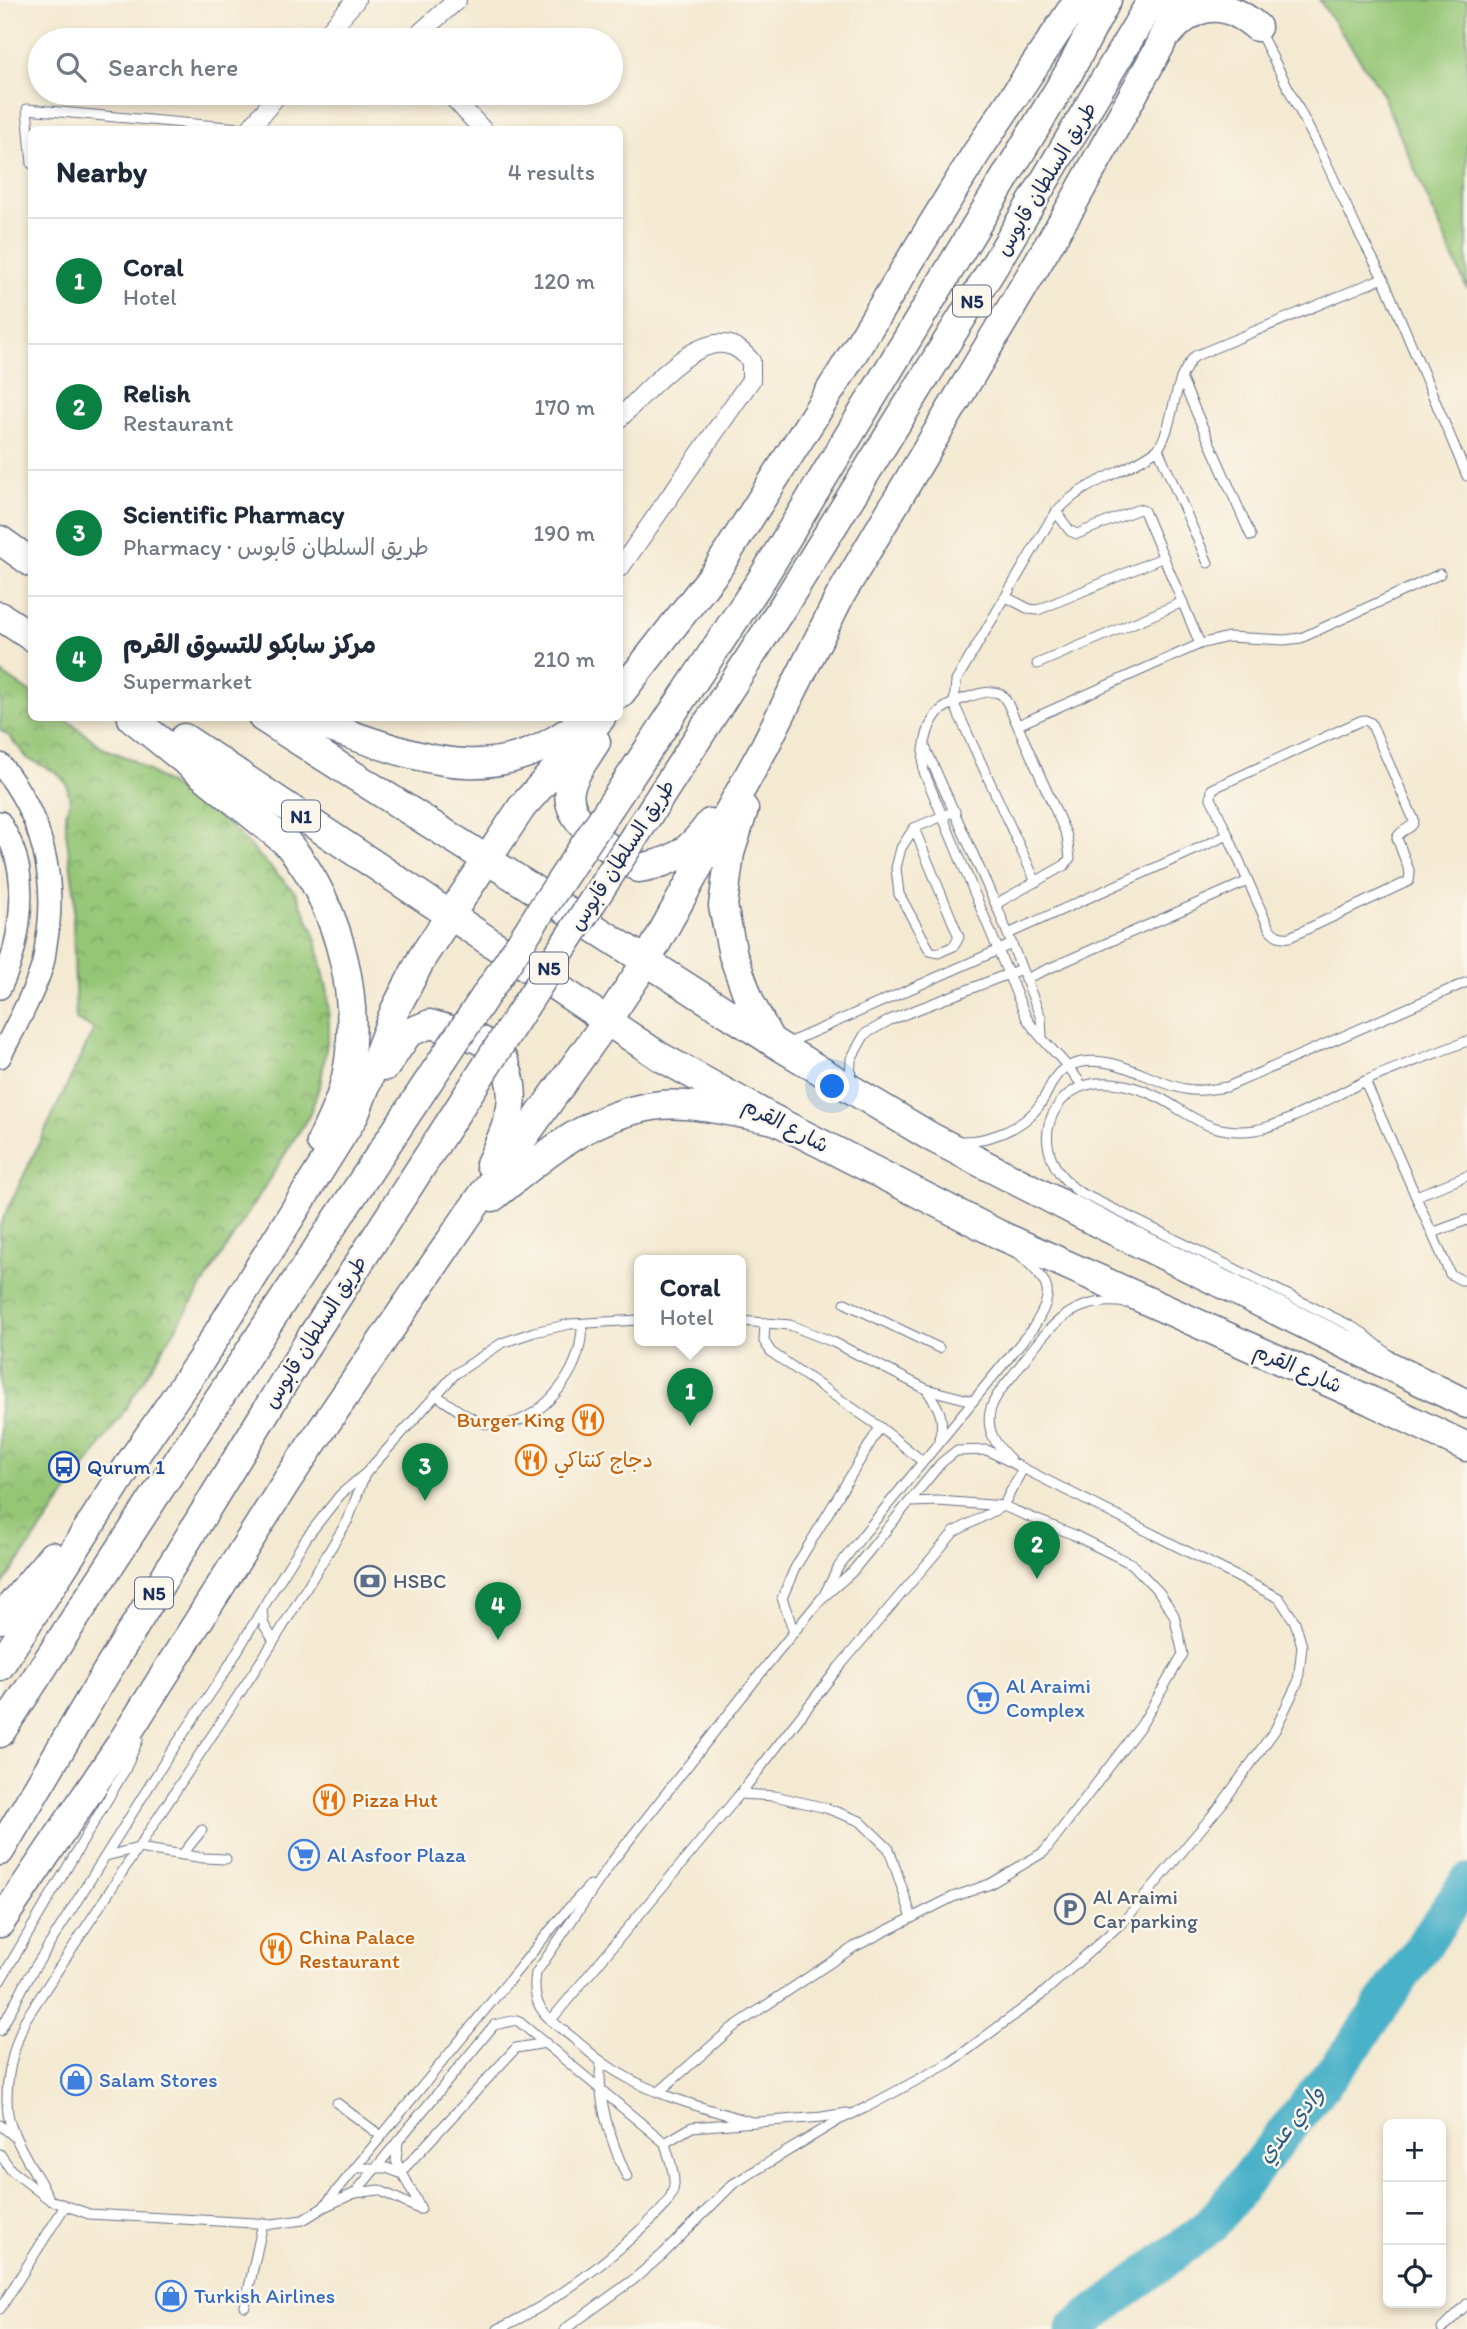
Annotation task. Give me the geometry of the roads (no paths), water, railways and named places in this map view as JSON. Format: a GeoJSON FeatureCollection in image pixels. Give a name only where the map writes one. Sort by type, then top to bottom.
{"type":"FeatureCollection","features":[{"type":"Feature","properties":{"kind":"main road"},"geometry":{"type":"LineString","coordinates":[[623,691],[716,571],[975,155],[1078,0]]}},
{"type":"Feature","properties":{"kind":"main road","name":"طريق السلطان قابوس"},"geometry":{"type":"LineString","coordinates":[[0,1733],[276,1311],[763,577],[1068,74],[1107,0]]}},
{"type":"Feature","properties":{"kind":"main road","name":"طريق السلطان قابوس"},"geometry":{"type":"LineString","coordinates":[[0,1851],[97,1686],[312,1336],[787,600],[994,266],[1152,0]]}},
{"type":"Feature","properties":{"kind":"main road"},"geometry":{"type":"LineString","coordinates":[[0,1923],[120,1745],[288,1479],[646,962],[765,746],[841,596],[1064,219],[1163,40],[1180,0]]}},
{"type":"Feature","properties":{"kind":"main road"},"geometry":{"type":"LineString","coordinates":[[1245,0],[1257,27]]}},
{"type":"Feature","properties":{"kind":"main road"},"geometry":{"type":"LineString","coordinates":[[1163,40],[1192,11],[1204,7],[1236,10],[1257,27]]}},
{"type":"Feature","properties":{"kind":"main road"},"geometry":{"type":"LineString","coordinates":[[0,540],[28,560]]}},
{"type":"Feature","properties":{"kind":"main road"},"geometry":{"type":"LineString","coordinates":[[0,616],[28,634]]}},
{"type":"Feature","properties":{"kind":"main road"},"geometry":{"type":"LineString","coordinates":[[136,721],[270,828],[299,858],[324,898],[340,943],[351,1018],[349,1055],[342,1091],[322,1141],[201,1360]]}},
{"type":"Feature","properties":{"kind":"main road","name":"شارع القرم"},"geometry":{"type":"LineString","coordinates":[[157,721],[659,1056],[775,1120],[1000,1235],[1371,1401],[1467,1447]]}},
{"type":"Feature","properties":{"kind":"main road","name":"شارع القرم"},"geometry":{"type":"LineString","coordinates":[[268,721],[775,1043],[931,1137],[1100,1224],[1467,1404]]}},
{"type":"Feature","properties":{"kind":"main road"},"geometry":{"type":"LineString","coordinates":[[309,721],[436,761],[484,764],[525,755],[566,734],[582,721]]}},
{"type":"Feature","properties":{"kind":"main road"},"geometry":{"type":"LineString","coordinates":[[355,1114],[395,1010],[423,956],[522,807],[598,721]]}},
{"type":"Feature","properties":{"kind":"main road"},"geometry":{"type":"LineString","coordinates":[[608,721],[570,786],[571,808],[593,837],[639,868],[664,864],[694,845],[765,746]]}},
{"type":"Feature","properties":{"kind":"main road"},"geometry":{"type":"LineString","coordinates":[[765,746],[730,853],[723,906],[733,955],[750,1002],[775,1043]]}},
{"type":"Feature","properties":{"kind":"main road"},"geometry":{"type":"LineString","coordinates":[[0,1666],[130,1463],[201,1360],[408,1033],[430,1024],[479,1040],[493,1048],[505,1062],[512,1106],[503,1136],[467,1218]]}},
{"type":"Feature","properties":{"kind":"main road"},"geometry":{"type":"LineString","coordinates":[[467,1218],[563,1140],[606,1118],[656,1105],[709,1108],[775,1120]]}},
{"type":"Feature","properties":{"kind":"main road"},"geometry":{"type":"LineString","coordinates":[[0,1619],[130,1463]]}},
{"type":"Feature","properties":{"kind":"street"},"geometry":{"type":"LineString","coordinates":[[426,28],[457,0]]}},
{"type":"Feature","properties":{"kind":"street"},"geometry":{"type":"LineString","coordinates":[[330,28],[349,3]]}},
{"type":"Feature","properties":{"kind":"street"},"geometry":{"type":"LineString","coordinates":[[252,126],[269,105]]}},
{"type":"Feature","properties":{"kind":"street"},"geometry":{"type":"LineString","coordinates":[[460,105],[479,126]]}},
{"type":"Feature","properties":{"kind":"street"},"geometry":{"type":"LineString","coordinates":[[623,415],[682,359],[703,347],[723,343],[738,348],[751,361],[751,380],[623,564]]}},
{"type":"Feature","properties":{"kind":"street"},"geometry":{"type":"LineString","coordinates":[[0,764],[15,782],[38,827],[50,871],[51,920],[42,969],[0,1057]]}},
{"type":"Feature","properties":{"kind":"street"},"geometry":{"type":"LineString","coordinates":[[0,822],[13,848],[21,892],[18,928],[0,988]]}},
{"type":"Feature","properties":{"kind":"lane"},"geometry":{"type":"LineString","coordinates":[[1257,27],[1383,278],[1467,475]]}},
{"type":"Feature","properties":{"kind":"lane"},"geometry":{"type":"LineString","coordinates":[[29,126],[27,109],[216,126]]}},
{"type":"Feature","properties":{"kind":"lane"},"geometry":{"type":"LineString","coordinates":[[1208,563],[1158,449],[1181,378],[1189,363],[1202,352],[1383,278]]}},
{"type":"Feature","properties":{"kind":"lane"},"geometry":{"type":"LineString","coordinates":[[1181,378],[1251,536]]}},
{"type":"Feature","properties":{"kind":"lane"},"geometry":{"type":"LineString","coordinates":[[1036,882],[954,704],[956,681],[1056,512],[1070,497],[1158,449]]}},
{"type":"Feature","properties":{"kind":"lane"},"geometry":{"type":"LineString","coordinates":[[1056,512],[1070,531],[1077,534],[1139,509],[1144,511],[1200,644]]}},
{"type":"Feature","properties":{"kind":"lane"},"geometry":{"type":"LineString","coordinates":[[1006,597],[1029,609],[1038,610],[1164,557]]}},
{"type":"Feature","properties":{"kind":"lane"},"geometry":{"type":"LineString","coordinates":[[1018,725],[1200,644],[1228,637],[1284,640],[1301,638],[1440,574]]}},
{"type":"Feature","properties":{"kind":"lane"},"geometry":{"type":"LineString","coordinates":[[1037,664],[1183,602]]}},
{"type":"Feature","properties":{"kind":"lane"},"geometry":{"type":"LineString","coordinates":[[996,904],[1065,865],[1070,859],[1067,836],[1018,725],[1002,694],[994,691],[978,693],[937,714],[929,729],[924,772],[1026,1017],[1069,1066],[1082,1086]]}},
{"type":"Feature","properties":{"kind":"lane"},"geometry":{"type":"LineString","coordinates":[[1360,721],[1371,723],[1414,820],[1397,838],[1410,873],[1409,881],[1290,937],[1282,938],[1274,935],[1269,928],[1248,881],[1211,798],[1212,789],[1360,721]]}},
{"type":"Feature","properties":{"kind":"lane"},"geometry":{"type":"LineString","coordinates":[[925,747],[996,904],[1041,1018],[1042,1036]]}},
{"type":"Feature","properties":{"kind":"lane"},"geometry":{"type":"LineString","coordinates":[[914,828],[959,937],[954,946],[938,953],[930,951],[899,894],[897,868],[901,848],[914,828],[955,811]]}},
{"type":"Feature","properties":{"kind":"lane"},"geometry":{"type":"LineString","coordinates":[[1007,934],[1228,835]]}},
{"type":"Feature","properties":{"kind":"lane"},"geometry":{"type":"LineString","coordinates":[[1025,979],[1248,881]]}},
{"type":"Feature","properties":{"kind":"lane"},"geometry":{"type":"LineString","coordinates":[[775,1043],[1012,944]]}},
{"type":"Feature","properties":{"kind":"lane"},"geometry":{"type":"LineString","coordinates":[[851,1089],[851,1059],[866,1034],[890,1020],[1021,969]]}},
{"type":"Feature","properties":{"kind":"lane"},"geometry":{"type":"LineString","coordinates":[[931,1137],[962,1142],[985,1139],[1007,1131],[1033,1114],[1053,1078],[1069,1066],[1081,1063],[1106,1062],[1187,1090],[1207,1090],[1237,1083],[1467,982]]}},
{"type":"Feature","properties":{"kind":"lane"},"geometry":{"type":"LineString","coordinates":[[1403,1373],[1377,1343],[1349,1325],[1079,1192],[1068,1184],[1054,1165],[1048,1134],[1055,1110],[1063,1100],[1082,1086],[1104,1082],[1142,1090],[1212,1126],[1257,1130],[1366,1081],[1467,1041]]}},
{"type":"Feature","properties":{"kind":"lane"},"geometry":{"type":"LineString","coordinates":[[1366,1081],[1450,1274],[1467,1280]]}},
{"type":"Feature","properties":{"kind":"lane"},"geometry":{"type":"LineString","coordinates":[[1160,1098],[1164,1084]]}},
{"type":"Feature","properties":{"kind":"lane"},"geometry":{"type":"LineString","coordinates":[[1416,1196],[1467,1176]]}},
{"type":"Feature","properties":{"kind":"lane"},"geometry":{"type":"LineString","coordinates":[[1432,1233],[1467,1220]]}},
{"type":"Feature","properties":{"kind":"lane"},"geometry":{"type":"LineString","coordinates":[[821,1599],[839,1566],[1033,1328],[1043,1311],[1049,1292],[1046,1281],[1000,1235]]}},
{"type":"Feature","properties":{"kind":"lane"},"geometry":{"type":"LineString","coordinates":[[1022,1469],[997,1446],[992,1436],[990,1412],[1000,1393],[1032,1350],[1063,1316],[1093,1302],[1124,1303],[1212,1329]]}},
{"type":"Feature","properties":{"kind":"lane"},"geometry":{"type":"LineString","coordinates":[[845,1303],[939,1348]]}},
{"type":"Feature","properties":{"kind":"lane"},"geometry":{"type":"LineString","coordinates":[[0,2031],[27,1980],[225,1672],[307,1537],[340,1495],[366,1473],[455,1374],[502,1343],[534,1332],[583,1324],[634,1320]]}},
{"type":"Feature","properties":{"kind":"lane"},"geometry":{"type":"LineString","coordinates":[[746,1321],[790,1325],[833,1342],[926,1390],[973,1401]]}},
{"type":"Feature","properties":{"kind":"lane"},"geometry":{"type":"LineString","coordinates":[[765,1323],[763,1334],[766,1346],[771,1352],[880,1427],[922,1461]]}},
{"type":"Feature","properties":{"kind":"lane"},"geometry":{"type":"LineString","coordinates":[[436,1395],[466,1415],[487,1424],[504,1424],[529,1416],[549,1401],[566,1380],[578,1353],[583,1324]]}},
{"type":"Feature","properties":{"kind":"lane"},"geometry":{"type":"LineString","coordinates":[[926,1390],[940,1409],[943,1426],[938,1442]]}},
{"type":"Feature","properties":{"kind":"lane"},"geometry":{"type":"LineString","coordinates":[[794,1632],[782,1598],[795,1568],[880,1427]]}},
{"type":"Feature","properties":{"kind":"lane"},"geometry":{"type":"LineString","coordinates":[[565,2329],[633,2280],[662,2255],[733,2184],[788,2149],[951,2062],[1041,1996],[1125,1920],[1221,1805],[1275,1730],[1298,1682],[1302,1646],[1295,1622],[1279,1598],[987,1450],[956,1451],[941,1463],[852,1572],[821,1599],[794,1632],[611,1863],[536,1973],[533,1990],[542,2013],[601,2062],[680,2101],[752,2122]]}},
{"type":"Feature","properties":{"kind":"lane"},"geometry":{"type":"LineString","coordinates":[[551,2020],[740,1794],[839,1667],[954,1532],[1003,1506],[1022,1469]]}},
{"type":"Feature","properties":{"kind":"lane"},"geometry":{"type":"LineString","coordinates":[[50,2200],[16,2138],[8,2116],[8,2073],[14,2047],[25,2020],[274,1641],[348,1520],[366,1473]]}},
{"type":"Feature","properties":{"kind":"lane"},"geometry":{"type":"LineString","coordinates":[[659,2092],[732,2028],[854,1947],[953,1897],[990,1884],[1044,1852],[1142,1724],[1183,1654],[1174,1615],[1159,1592],[1132,1564],[1072,1534],[1003,1506],[939,1501],[911,1502]]}},
{"type":"Feature","properties":{"kind":"lane"},"geometry":{"type":"LineString","coordinates":[[262,1611],[264,1625],[274,1641]]}},
{"type":"Feature","properties":{"kind":"lane"},"geometry":{"type":"LineString","coordinates":[[0,1981],[125,1770],[172,1661]]}},
{"type":"Feature","properties":{"kind":"lane"},"geometry":{"type":"LineString","coordinates":[[740,1794],[775,1796],[826,1808],[860,1821],[889,1849],[912,1918]]}},
{"type":"Feature","properties":{"kind":"lane"},"geometry":{"type":"LineString","coordinates":[[182,1855],[202,1830]]}},
{"type":"Feature","properties":{"kind":"lane"},"geometry":{"type":"LineString","coordinates":[[106,1856],[138,1848],[226,1859]]}},
{"type":"Feature","properties":{"kind":"lane"},"geometry":{"type":"LineString","coordinates":[[324,2207],[566,1911],[611,1863]]}},
{"type":"Feature","properties":{"kind":"lane"},"geometry":{"type":"LineString","coordinates":[[355,2193],[494,2025],[517,2020],[665,2143],[674,2185],[670,2197],[656,2216],[606,2262],[573,2286],[527,2316],[498,2329]]}},
{"type":"Feature","properties":{"kind":"lane"},"geometry":{"type":"LineString","coordinates":[[400,2173],[516,2048],[545,2043]]}},
{"type":"Feature","properties":{"kind":"lane"},"geometry":{"type":"LineString","coordinates":[[601,2062],[599,2088],[611,2137],[627,2176]]}},
{"type":"Feature","properties":{"kind":"lane"},"geometry":{"type":"LineString","coordinates":[[337,2103],[381,2136]]}},
{"type":"Feature","properties":{"kind":"lane"},"geometry":{"type":"LineString","coordinates":[[665,2143],[692,2127],[822,2117],[859,2110]]}},
{"type":"Feature","properties":{"kind":"lane"},"geometry":{"type":"LineString","coordinates":[[0,2125],[16,2138]]}},
{"type":"Feature","properties":{"kind":"lane"},"geometry":{"type":"LineString","coordinates":[[0,2154],[11,2170],[50,2200],[99,2216],[296,2222],[355,2193],[379,2190],[421,2210],[396,2161],[398,2141]]}},
{"type":"Feature","properties":{"kind":"lane"},"geometry":{"type":"LineString","coordinates":[[355,2168],[376,2168],[400,2173]]}},
{"type":"Feature","properties":{"kind":"lane"},"geometry":{"type":"LineString","coordinates":[[0,2309],[65,2206]]}},
{"type":"Feature","properties":{"kind":"lane"},"geometry":{"type":"LineString","coordinates":[[245,2306],[263,2223]]}},
{"type":"Feature","properties":{"kind":"lane"},"geometry":{"type":"LineString","coordinates":[[1442,2329],[1467,2304]]}},
{"type":"Feature","properties":{"kind":"waterway","name":"وادي عدي"},"geometry":{"type":"LineString","coordinates":[[1074,2329],[1211,2225],[1358,2040],[1467,1882]]}},
{"type":"Feature","properties":{"kind":"place","name":"Burger King"},"geometry":{"type":"Point","coordinates":[588,1420]}},
{"type":"Feature","properties":{"kind":"place","name":"Coral"},"geometry":{"type":"Point","coordinates":[690,1426]}},
{"type":"Feature","properties":{"kind":"place","name":"دجاج كنتاكي"},"geometry":{"type":"Point","coordinates":[531,1460]}},
{"type":"Feature","properties":{"kind":"place","name":"Qurum 1"},"geometry":{"type":"Point","coordinates":[64,1467]}},
{"type":"Feature","properties":{"kind":"place","name":"Scientific Pharmacy"},"geometry":{"type":"Point","coordinates":[425,1501]}},
{"type":"Feature","properties":{"kind":"place","name":"Relish"},"geometry":{"type":"Point","coordinates":[1037,1579]}},
{"type":"Feature","properties":{"kind":"place","name":"HSBC"},"geometry":{"type":"Point","coordinates":[370,1581]}},
{"type":"Feature","properties":{"kind":"place","name":"مركز سابكو للتسوق القرم"},"geometry":{"type":"Point","coordinates":[498,1640]}},
{"type":"Feature","properties":{"kind":"place","name":"Al Araimi Complex"},"geometry":{"type":"Point","coordinates":[983,1698]}},
{"type":"Feature","properties":{"kind":"place","name":"Pizza Hut"},"geometry":{"type":"Point","coordinates":[329,1800]}},
{"type":"Feature","properties":{"kind":"place","name":"Al Asfoor Plaza"},"geometry":{"type":"Point","coordinates":[304,1855]}},
{"type":"Feature","properties":{"kind":"place","name":"Al Araimi Car parking"},"geometry":{"type":"Point","coordinates":[1070,1909]}},
{"type":"Feature","properties":{"kind":"place","name":"China Palace Restaurant"},"geometry":{"type":"Point","coordinates":[276,1949]}},
{"type":"Feature","properties":{"kind":"place","name":"Salam Stores"},"geometry":{"type":"Point","coordinates":[76,2080]}},
{"type":"Feature","properties":{"kind":"place","name":"Turkish Airlines"},"geometry":{"type":"Point","coordinates":[171,2296]}}]}
